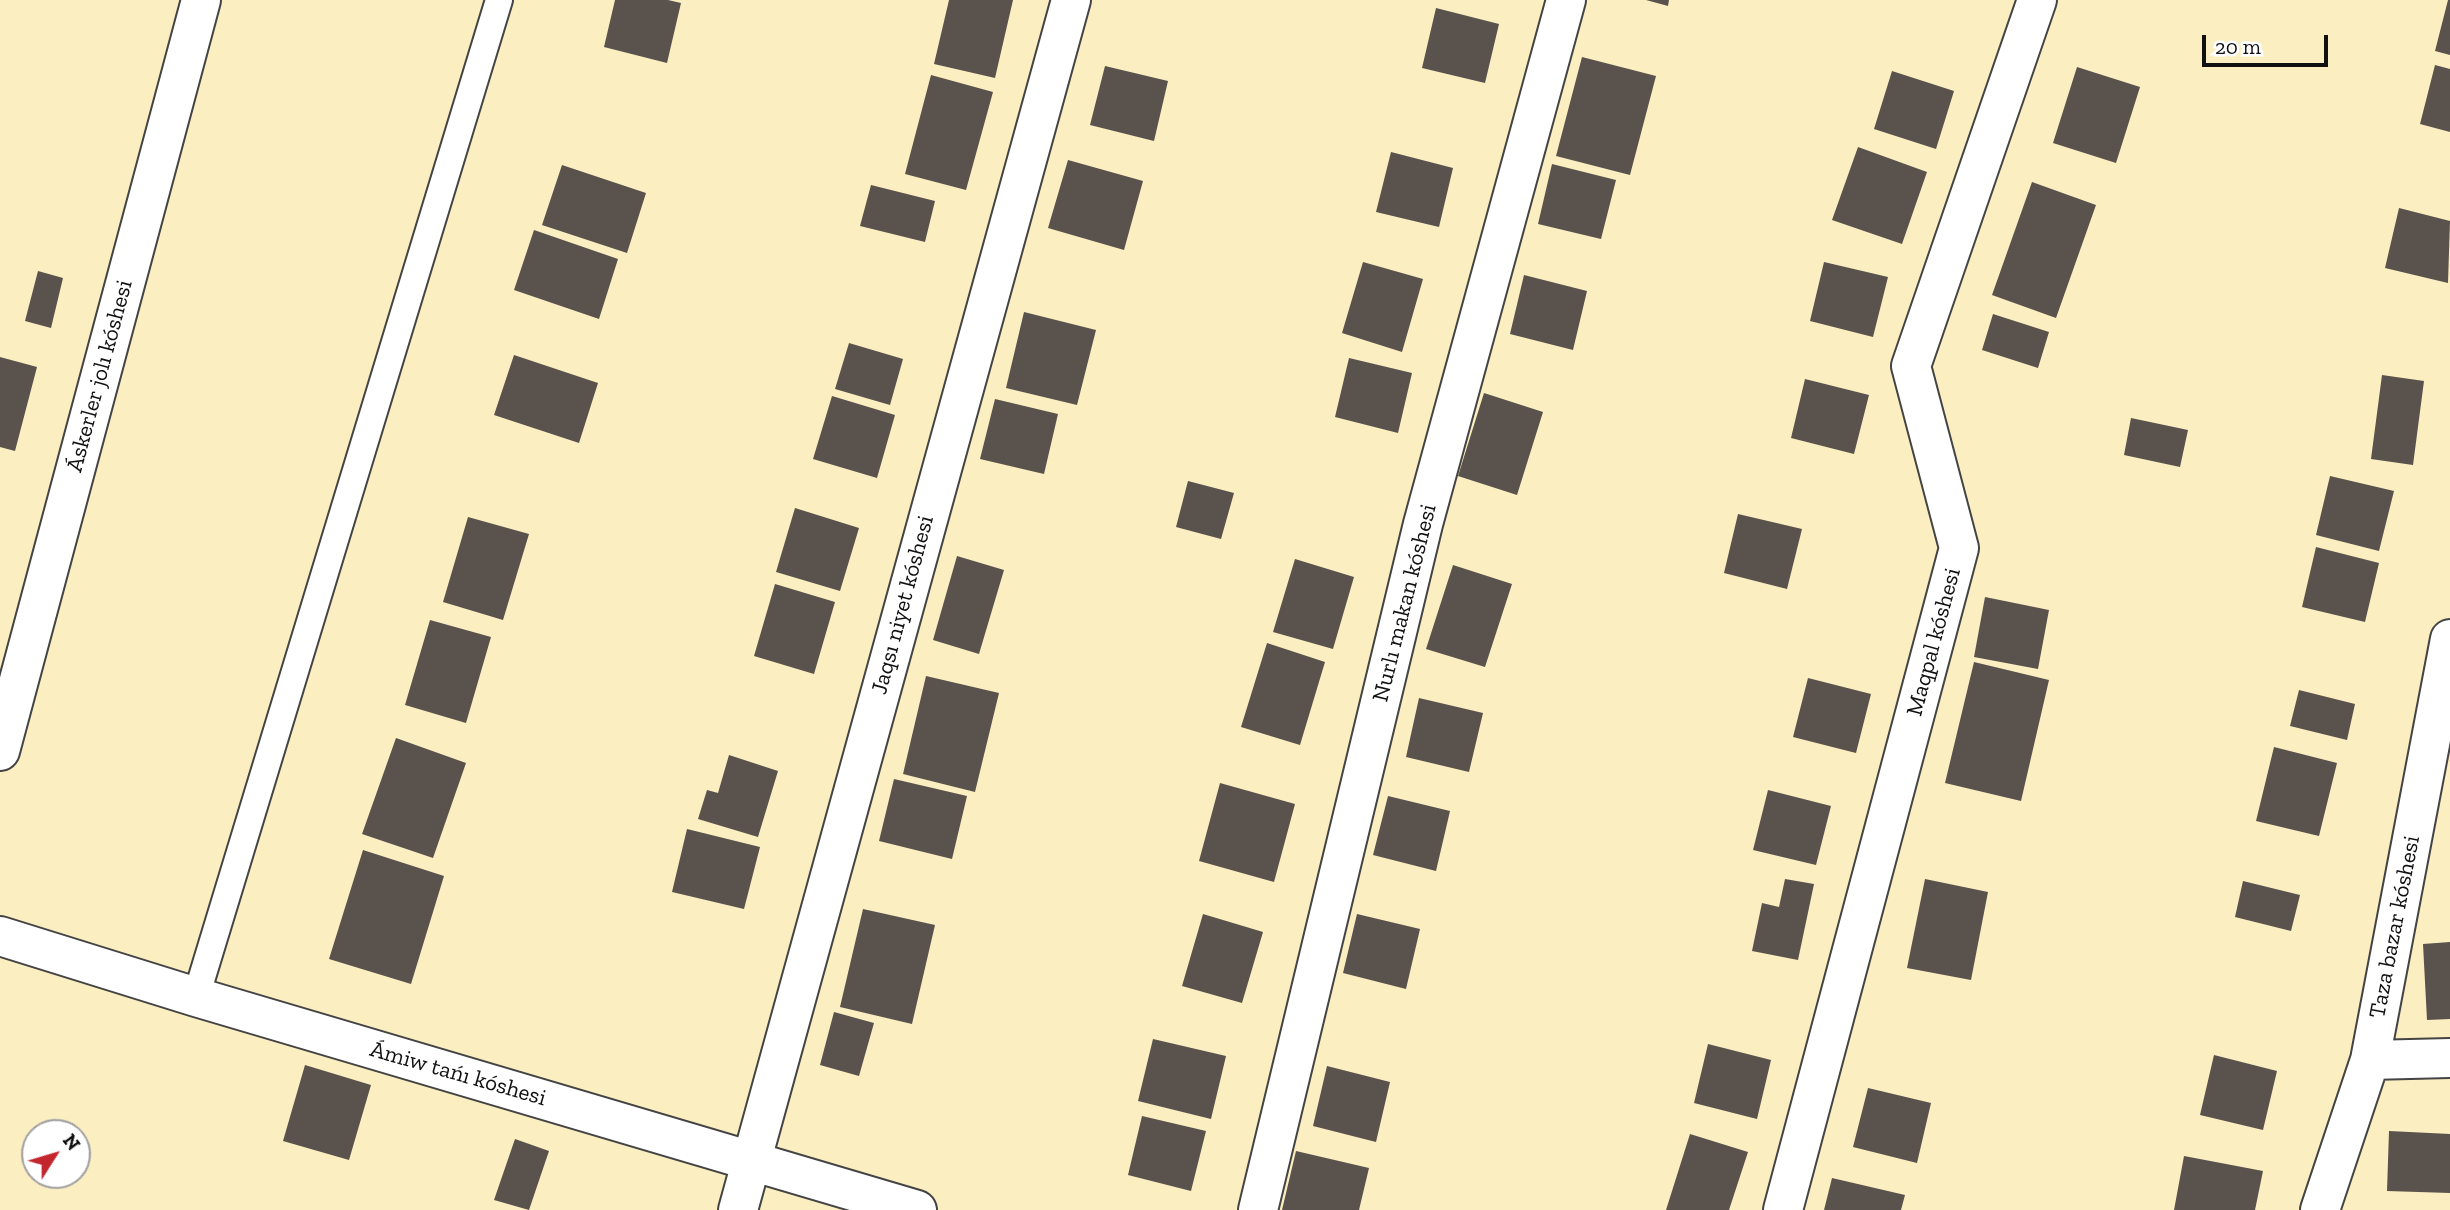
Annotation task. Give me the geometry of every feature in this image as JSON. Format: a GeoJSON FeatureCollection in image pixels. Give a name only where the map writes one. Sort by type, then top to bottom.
{"type":"FeatureCollection","features":[{"type":"Feature","properties":{"kind":"street","name":"Áskerler jolı kóshesi"},"geometry":{"type":"LineString","coordinates":[[0,751],[201,0]]}},
{"type":"Feature","properties":{"kind":"street","name":"Jaqsı niyet kóshesi"},"geometry":{"type":"LineString","coordinates":[[738,1210],[1071,0]]}},
{"type":"Feature","properties":{"kind":"street","name":"Nurlı makan kóshesi"},"geometry":{"type":"LineString","coordinates":[[1258,1210],[1423,524],[1566,0]]}},
{"type":"Feature","properties":{"kind":"street","name":"Maqpal kóshesi"},"geometry":{"type":"LineString","coordinates":[[1783,1210],[1959,548],[1911,366],[2037,0]]}},
{"type":"Feature","properties":{"kind":"street","name":"Taza bazar kóshesi"},"geometry":{"type":"LineString","coordinates":[[2320,1210],[2370,1060],[2450,639]]}},
{"type":"Feature","properties":{"kind":"street","name":"Ámiw tańı kóshesi"},"geometry":{"type":"LineString","coordinates":[[0,936],[196,998],[917,1210]]}},
{"type":"Feature","properties":{"kind":"street"},"geometry":{"type":"LineString","coordinates":[[2370,1060],[2450,1058]]}},
{"type":"Feature","properties":{"kind":"lane"},"geometry":{"type":"LineString","coordinates":[[196,998],[499,0]]}},
{"type":"Feature","properties":{"kind":"sand"},"geometry":{"type":"Polygon","coordinates":[[[0,0],[2450,0],[2450,1210],[0,1210],[0,0]]]}},
{"type":"Feature","properties":{"kind":"building"},"geometry":{"type":"Polygon","coordinates":[[[615,0],[668,0],[681,3],[667,63],[604,47],[615,0]]]}},
{"type":"Feature","properties":{"kind":"building"},"geometry":{"type":"Polygon","coordinates":[[[949,0],[1013,0],[995,78],[934,64],[949,0]]]}},
{"type":"Feature","properties":{"kind":"building"},"geometry":{"type":"Polygon","coordinates":[[[1646,0],[1669,0],[1668,6],[1646,0]]]}},
{"type":"Feature","properties":{"kind":"building"},"geometry":{"type":"Polygon","coordinates":[[[2450,0],[2450,55],[2435,51],[2450,0]]]}},
{"type":"Feature","properties":{"kind":"building"},"geometry":{"type":"Polygon","coordinates":[[[1436,8],[1499,24],[1485,83],[1422,68],[1436,8]]]}},
{"type":"Feature","properties":{"kind":"building"},"geometry":{"type":"Polygon","coordinates":[[[1582,57],[1656,76],[1630,175],[1556,156],[1582,57]]]}},
{"type":"Feature","properties":{"kind":"building"},"geometry":{"type":"Polygon","coordinates":[[[2435,65],[2450,69],[2450,132],[2420,124],[2435,65]]]}},
{"type":"Feature","properties":{"kind":"building"},"geometry":{"type":"Polygon","coordinates":[[[1105,66],[1168,81],[1154,141],[1090,125],[1105,66]]]}},
{"type":"Feature","properties":{"kind":"building"},"geometry":{"type":"Polygon","coordinates":[[[2077,67],[2140,87],[2116,163],[2053,143],[2077,67]]]}},
{"type":"Feature","properties":{"kind":"building"},"geometry":{"type":"Polygon","coordinates":[[[1892,71],[1954,91],[1936,149],[1874,129],[1892,71]]]}},
{"type":"Feature","properties":{"kind":"building"},"geometry":{"type":"Polygon","coordinates":[[[931,75],[993,92],[966,190],[905,174],[931,75]]]}},
{"type":"Feature","properties":{"kind":"building"},"geometry":{"type":"Polygon","coordinates":[[[1858,147],[1927,172],[1902,244],[1832,220],[1858,147]]]}},
{"type":"Feature","properties":{"kind":"building"},"geometry":{"type":"Polygon","coordinates":[[[1391,152],[1453,168],[1439,227],[1376,212],[1391,152]]]}},
{"type":"Feature","properties":{"kind":"building"},"geometry":{"type":"Polygon","coordinates":[[[1068,160],[1143,181],[1124,250],[1048,228],[1068,160]]]}},
{"type":"Feature","properties":{"kind":"building"},"geometry":{"type":"Polygon","coordinates":[[[1552,164],[1616,180],[1601,239],[1538,224],[1552,164]]]}},
{"type":"Feature","properties":{"kind":"building"},"geometry":{"type":"Polygon","coordinates":[[[562,165],[646,193],[627,253],[542,225],[562,165]]]}},
{"type":"Feature","properties":{"kind":"building"},"geometry":{"type":"Polygon","coordinates":[[[2032,182],[2096,205],[2056,318],[1992,295],[2032,182]]]}},
{"type":"Feature","properties":{"kind":"building"},"geometry":{"type":"Polygon","coordinates":[[[871,185],[935,201],[925,242],[860,226],[871,185]]]}},
{"type":"Feature","properties":{"kind":"building"},"geometry":{"type":"Polygon","coordinates":[[[2399,208],[2450,221],[2448,283],[2385,268],[2399,208]]]}},
{"type":"Feature","properties":{"kind":"building"},"geometry":{"type":"Polygon","coordinates":[[[534,230],[618,259],[599,319],[514,290],[534,230]]]}},
{"type":"Feature","properties":{"kind":"building"},"geometry":{"type":"Polygon","coordinates":[[[1363,262],[1423,279],[1402,352],[1342,333],[1363,262]]]}},
{"type":"Feature","properties":{"kind":"building"},"geometry":{"type":"Polygon","coordinates":[[[1824,262],[1888,277],[1873,337],[1810,321],[1824,262]]]}},
{"type":"Feature","properties":{"kind":"building"},"geometry":{"type":"Polygon","coordinates":[[[38,271],[63,278],[51,328],[25,321],[38,271]]]}},
{"type":"Feature","properties":{"kind":"building"},"geometry":{"type":"Polygon","coordinates":[[[1524,275],[1587,291],[1573,350],[1510,334],[1524,275]]]}},
{"type":"Feature","properties":{"kind":"building"},"geometry":{"type":"Polygon","coordinates":[[[1024,312],[1096,330],[1077,405],[1006,388],[1024,312]]]}},
{"type":"Feature","properties":{"kind":"building"},"geometry":{"type":"Polygon","coordinates":[[[1993,314],[2049,332],[2038,368],[1982,350],[1993,314]]]}},
{"type":"Feature","properties":{"kind":"building"},"geometry":{"type":"Polygon","coordinates":[[[849,343],[903,359],[890,405],[835,389],[849,343]]]}},
{"type":"Feature","properties":{"kind":"building"},"geometry":{"type":"Polygon","coordinates":[[[514,355],[598,383],[579,443],[494,415],[514,355]]]}},
{"type":"Feature","properties":{"kind":"building"},"geometry":{"type":"Polygon","coordinates":[[[0,357],[37,367],[15,451],[0,447],[0,357]]]}},
{"type":"Feature","properties":{"kind":"building"},"geometry":{"type":"Polygon","coordinates":[[[1349,358],[1412,373],[1398,433],[1335,417],[1349,358]]]}},
{"type":"Feature","properties":{"kind":"building"},"geometry":{"type":"Polygon","coordinates":[[[2382,375],[2424,381],[2413,465],[2371,459],[2382,375]]]}},
{"type":"Feature","properties":{"kind":"building"},"geometry":{"type":"Polygon","coordinates":[[[1805,379],[1869,395],[1854,454],[1791,438],[1805,379]]]}},
{"type":"Feature","properties":{"kind":"building"},"geometry":{"type":"Polygon","coordinates":[[[1484,393],[1543,412],[1517,495],[1458,476],[1484,393]]]}},
{"type":"Feature","properties":{"kind":"building"},"geometry":{"type":"Polygon","coordinates":[[[832,396],[895,415],[877,478],[813,459],[832,396]]]}},
{"type":"Feature","properties":{"kind":"building"},"geometry":{"type":"Polygon","coordinates":[[[995,399],[1058,414],[1044,474],[980,459],[995,399]]]}},
{"type":"Feature","properties":{"kind":"building"},"geometry":{"type":"Polygon","coordinates":[[[2131,418],[2188,430],[2180,467],[2124,455],[2131,418]]]}},
{"type":"Feature","properties":{"kind":"building"},"geometry":{"type":"Polygon","coordinates":[[[2330,476],[2394,491],[2379,551],[2316,535],[2330,476]]]}},
{"type":"Feature","properties":{"kind":"building"},"geometry":{"type":"Polygon","coordinates":[[[1188,481],[1234,493],[1221,539],[1176,527],[1188,481]]]}},
{"type":"Feature","properties":{"kind":"building"},"geometry":{"type":"Polygon","coordinates":[[[795,508],[859,528],[840,591],[776,572],[795,508]]]}},
{"type":"Feature","properties":{"kind":"building"},"geometry":{"type":"Polygon","coordinates":[[[1738,514],[1802,529],[1787,589],[1724,573],[1738,514]]]}},
{"type":"Feature","properties":{"kind":"building"},"geometry":{"type":"Polygon","coordinates":[[[468,517],[529,534],[503,620],[443,602],[468,517]]]}},
{"type":"Feature","properties":{"kind":"building"},"geometry":{"type":"Polygon","coordinates":[[[2316,547],[2379,563],[2365,622],[2302,607],[2316,547]]]}},
{"type":"Feature","properties":{"kind":"building"},"geometry":{"type":"Polygon","coordinates":[[[957,556],[1004,570],[979,654],[933,640],[957,556]]]}},
{"type":"Feature","properties":{"kind":"building"},"geometry":{"type":"Polygon","coordinates":[[[1295,559],[1354,577],[1333,649],[1273,632],[1295,559]]]}},
{"type":"Feature","properties":{"kind":"building"},"geometry":{"type":"Polygon","coordinates":[[[1453,565],[1512,584],[1485,667],[1426,649],[1453,565]]]}},
{"type":"Feature","properties":{"kind":"building"},"geometry":{"type":"Polygon","coordinates":[[[775,584],[835,602],[814,674],[754,656],[775,584]]]}},
{"type":"Feature","properties":{"kind":"building"},"geometry":{"type":"Polygon","coordinates":[[[1985,597],[2049,610],[2038,669],[1974,657],[1985,597]]]}},
{"type":"Feature","properties":{"kind":"building"},"geometry":{"type":"Polygon","coordinates":[[[430,620],[491,637],[466,723],[405,705],[430,620]]]}},
{"type":"Feature","properties":{"kind":"building"},"geometry":{"type":"Polygon","coordinates":[[[1267,643],[1325,662],[1300,745],[1241,727],[1267,643]]]}},
{"type":"Feature","properties":{"kind":"building"},"geometry":{"type":"Polygon","coordinates":[[[1974,662],[2049,680],[2021,801],[1945,783],[1974,662]]]}},
{"type":"Feature","properties":{"kind":"building"},"geometry":{"type":"Polygon","coordinates":[[[926,676],[999,693],[975,792],[903,774],[926,676]]]}},
{"type":"Feature","properties":{"kind":"building"},"geometry":{"type":"Polygon","coordinates":[[[1808,678],[1871,694],[1856,753],[1793,737],[1808,678]]]}},
{"type":"Feature","properties":{"kind":"building"},"geometry":{"type":"Polygon","coordinates":[[[2299,690],[2355,704],[2347,740],[2290,726],[2299,690]]]}},
{"type":"Feature","properties":{"kind":"building"},"geometry":{"type":"Polygon","coordinates":[[[1419,698],[1483,713],[1469,772],[1406,757],[1419,698]]]}},
{"type":"Feature","properties":{"kind":"building"},"geometry":{"type":"Polygon","coordinates":[[[396,738],[466,763],[433,858],[362,834],[396,738]]]}},
{"type":"Feature","properties":{"kind":"building"},"geometry":{"type":"Polygon","coordinates":[[[2274,747],[2337,763],[2319,836],[2256,821],[2274,747]]]}},
{"type":"Feature","properties":{"kind":"building"},"geometry":{"type":"Polygon","coordinates":[[[729,755],[778,771],[758,837],[698,819],[707,790],[718,793],[729,755]]]}},
{"type":"Feature","properties":{"kind":"building"},"geometry":{"type":"Polygon","coordinates":[[[894,779],[967,796],[952,859],[879,841],[894,779]]]}},
{"type":"Feature","properties":{"kind":"building"},"geometry":{"type":"Polygon","coordinates":[[[1220,783],[1295,804],[1274,882],[1199,861],[1220,783]]]}},
{"type":"Feature","properties":{"kind":"building"},"geometry":{"type":"Polygon","coordinates":[[[1768,790],[1831,806],[1816,865],[1753,850],[1768,790]]]}},
{"type":"Feature","properties":{"kind":"building"},"geometry":{"type":"Polygon","coordinates":[[[1388,796],[1450,811],[1436,871],[1373,855],[1388,796]]]}},
{"type":"Feature","properties":{"kind":"building"},"geometry":{"type":"Polygon","coordinates":[[[687,829],[760,847],[744,909],[672,892],[687,829]]]}},
{"type":"Feature","properties":{"kind":"building"},"geometry":{"type":"Polygon","coordinates":[[[363,850],[444,876],[411,984],[329,959],[363,850]]]}},
{"type":"Feature","properties":{"kind":"building"},"geometry":{"type":"Polygon","coordinates":[[[1785,879],[1814,884],[1798,960],[1752,951],[1762,903],[1779,907],[1785,879]]]}},
{"type":"Feature","properties":{"kind":"building"},"geometry":{"type":"Polygon","coordinates":[[[1925,879],[1988,892],[1971,980],[1907,968],[1925,879]]]}},
{"type":"Feature","properties":{"kind":"building"},"geometry":{"type":"Polygon","coordinates":[[[2243,881],[2300,895],[2291,931],[2235,917],[2243,881]]]}},
{"type":"Feature","properties":{"kind":"building"},"geometry":{"type":"Polygon","coordinates":[[[863,909],[935,925],[912,1024],[840,1007],[863,909]]]}},
{"type":"Feature","properties":{"kind":"building"},"geometry":{"type":"Polygon","coordinates":[[[1203,914],[1263,932],[1242,1003],[1182,986],[1203,914]]]}},
{"type":"Feature","properties":{"kind":"building"},"geometry":{"type":"Polygon","coordinates":[[[1357,914],[1420,929],[1406,989],[1343,973],[1357,914]]]}},
{"type":"Feature","properties":{"kind":"building"},"geometry":{"type":"Polygon","coordinates":[[[2450,942],[2450,1019],[2427,1020],[2423,944],[2450,942]]]}},
{"type":"Feature","properties":{"kind":"building"},"geometry":{"type":"Polygon","coordinates":[[[834,1012],[874,1023],[859,1076],[820,1065],[834,1012]]]}},
{"type":"Feature","properties":{"kind":"building"},"geometry":{"type":"Polygon","coordinates":[[[1153,1039],[1226,1056],[1211,1119],[1138,1101],[1153,1039]]]}},
{"type":"Feature","properties":{"kind":"building"},"geometry":{"type":"Polygon","coordinates":[[[1708,1044],[1771,1060],[1757,1119],[1694,1103],[1708,1044]]]}},
{"type":"Feature","properties":{"kind":"building"},"geometry":{"type":"Polygon","coordinates":[[[2214,1055],[2277,1071],[2263,1130],[2200,1115],[2214,1055]]]}},
{"type":"Feature","properties":{"kind":"building"},"geometry":{"type":"Polygon","coordinates":[[[305,1065],[371,1085],[349,1160],[283,1141],[305,1065]]]}},
{"type":"Feature","properties":{"kind":"building"},"geometry":{"type":"Polygon","coordinates":[[[1327,1066],[1390,1082],[1376,1142],[1313,1126],[1327,1066]]]}},
{"type":"Feature","properties":{"kind":"building"},"geometry":{"type":"Polygon","coordinates":[[[1868,1088],[1931,1103],[1917,1163],[1853,1147],[1868,1088]]]}},
{"type":"Feature","properties":{"kind":"building"},"geometry":{"type":"Polygon","coordinates":[[[1142,1116],[1206,1131],[1191,1191],[1128,1175],[1142,1116]]]}},
{"type":"Feature","properties":{"kind":"building"},"geometry":{"type":"Polygon","coordinates":[[[2389,1131],[2450,1134],[2450,1193],[2387,1191],[2389,1131]]]}},
{"type":"Feature","properties":{"kind":"building"},"geometry":{"type":"Polygon","coordinates":[[[1690,1134],[1748,1152],[1729,1210],[1666,1210],[1690,1134]]]}},
{"type":"Feature","properties":{"kind":"building"},"geometry":{"type":"Polygon","coordinates":[[[515,1139],[549,1151],[529,1210],[494,1200],[515,1139]]]}},
{"type":"Feature","properties":{"kind":"building"},"geometry":{"type":"Polygon","coordinates":[[[1296,1151],[1369,1168],[1359,1210],[1282,1210],[1296,1151]]]}},
{"type":"Feature","properties":{"kind":"building"},"geometry":{"type":"Polygon","coordinates":[[[2184,1156],[2263,1171],[2255,1210],[2174,1210],[2184,1156]]]}},
{"type":"Feature","properties":{"kind":"building"},"geometry":{"type":"Polygon","coordinates":[[[1832,1178],[1905,1195],[1901,1210],[1824,1210],[1832,1178]]]}}]}
